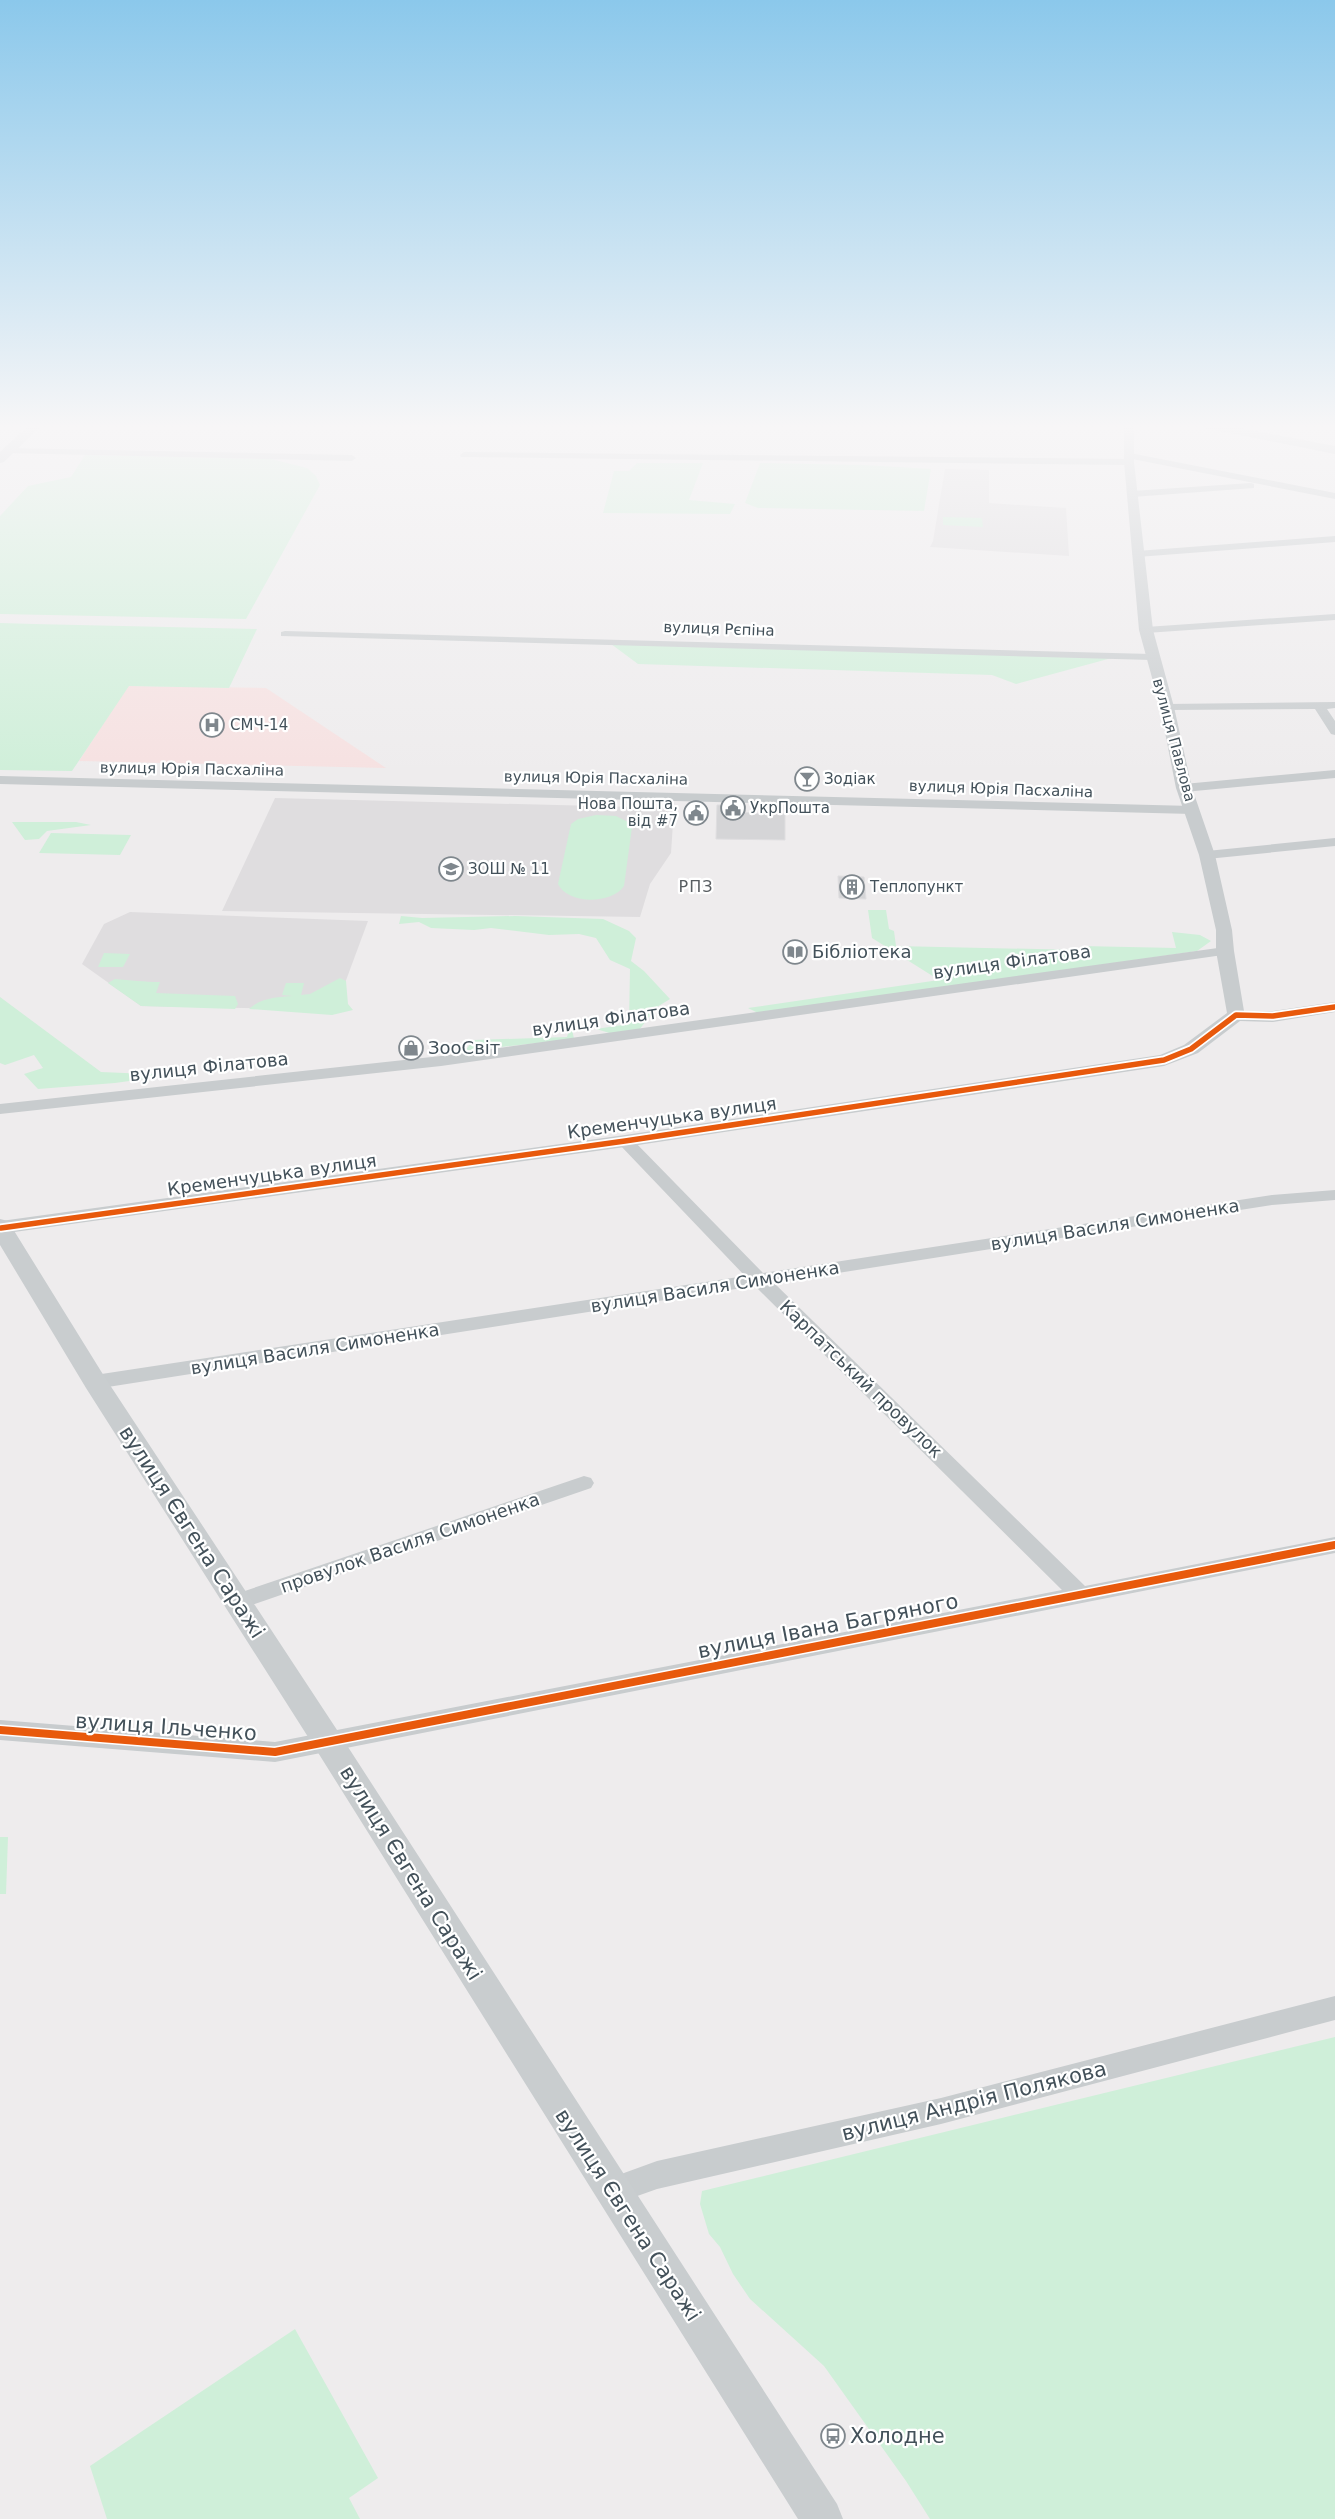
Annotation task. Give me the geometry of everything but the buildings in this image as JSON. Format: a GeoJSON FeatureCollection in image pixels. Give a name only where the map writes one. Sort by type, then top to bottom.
{"type":"FeatureCollection","features":[{"type":"Feature","properties":{"kind":"main road","name":"вулиця Євгена Саражі"},"geometry":{"type":"LineString","coordinates":[[1,1227],[95,1382],[328,1742],[822,2519]]}},
{"type":"Feature","properties":{"kind":"street","name":"вулиця Павлова"},"geometry":{"type":"LineString","coordinates":[[1136,541],[1151,657],[1166,707],[1184,788],[1207,855],[1224,930],[1225,951],[1236,1015]]}},
{"type":"Feature","properties":{"kind":"street"},"geometry":{"type":"LineString","coordinates":[[1137,554],[1314,541]]}},
{"type":"Feature","properties":{"kind":"street"},"geometry":{"type":"LineString","coordinates":[[1146,630],[1335,617]]}},
{"type":"Feature","properties":{"kind":"street","name":"вулиця Рєпіна"},"geometry":{"type":"LineString","coordinates":[[285,634],[1151,657]]}},
{"type":"Feature","properties":{"kind":"street"},"geometry":{"type":"LineString","coordinates":[[1318,705],[1335,731]]}},
{"type":"Feature","properties":{"kind":"street"},"geometry":{"type":"LineString","coordinates":[[1166,707],[1335,705]]}},
{"type":"Feature","properties":{"kind":"street"},"geometry":{"type":"LineString","coordinates":[[1184,788],[1335,774]]}},
{"type":"Feature","properties":{"kind":"street","name":"вулиця Юрія Пасхаліна"},"geometry":{"type":"LineString","coordinates":[[0,780],[1192,810]]}},
{"type":"Feature","properties":{"kind":"street"},"geometry":{"type":"LineString","coordinates":[[1207,855],[1335,842]]}},
{"type":"Feature","properties":{"kind":"street","name":"вулиця Філатова"},"geometry":{"type":"LineString","coordinates":[[0,1109],[441,1062],[1225,951]]}},
{"type":"Feature","properties":{"kind":"street"},"geometry":{"type":"LineString","coordinates":[[1236,1015],[1253,1018],[1268,1017],[1335,1007]]}},
{"type":"Feature","properties":{"kind":"street","name":"Кременчуцька вулиця"},"geometry":{"type":"LineString","coordinates":[[1,1227],[626,1141],[1164,1060],[1191,1048],[1236,1015]]}},
{"type":"Feature","properties":{"kind":"street","name":"Карпатський провулок"},"geometry":{"type":"LineString","coordinates":[[626,1141],[760,1280],[1079,1593]]}},
{"type":"Feature","properties":{"kind":"street","name":"вулиця Василя Симоненка"},"geometry":{"type":"LineString","coordinates":[[95,1382],[1272,1200],[1335,1195]]}},
{"type":"Feature","properties":{"kind":"street","name":"провулок Василя Симоненка"},"geometry":{"type":"LineString","coordinates":[[237,1602],[584,1483]]}},
{"type":"Feature","properties":{"kind":"street","name":"вулиця Івана Багряного"},"geometry":{"type":"LineString","coordinates":[[328,1742],[1079,1593],[1335,1545]]}},
{"type":"Feature","properties":{"kind":"street","name":"вулиця Ільченко"},"geometry":{"type":"LineString","coordinates":[[0,1730],[275,1752],[328,1742]]}},
{"type":"Feature","properties":{"kind":"street","name":"вулиця Андрія Полякова"},"geometry":{"type":"LineString","coordinates":[[612,2191],[657,2175],[941,2111],[1335,2008]]}},
{"type":"Feature","properties":{"kind":"shaded area"},"geometry":{"type":"Polygon","coordinates":[[[933,541],[1068,541],[1069,556],[930,547],[933,541]]]}},
{"type":"Feature","properties":{"kind":"shaded area","name":"СМЧ-14"},"geometry":{"type":"Polygon","coordinates":[[[128,686],[266,688],[386,768],[79,761],[128,686]]]}},
{"type":"Feature","properties":{"kind":"shaded area","name":"ЗОШ № 11"},"geometry":{"type":"Polygon","coordinates":[[[275,798],[674,808],[671,853],[650,884],[640,917],[222,911],[275,798]]]}},
{"type":"Feature","properties":{"kind":"shaded area"},"geometry":{"type":"Polygon","coordinates":[[[130,912],[368,921],[335,1010],[141,1006],[82,964],[104,924],[130,912]]]}},
{"type":"Feature","properties":{"kind":"green space"},"geometry":{"type":"Polygon","coordinates":[[[0,541],[289,541],[246,619],[0,614],[0,541]]]}},
{"type":"Feature","properties":{"kind":"green space"},"geometry":{"type":"Polygon","coordinates":[[[0,623],[257,629],[229,688],[129,686],[72,771],[0,770],[0,623]]]}},
{"type":"Feature","properties":{"kind":"green space"},"geometry":{"type":"Polygon","coordinates":[[[607,641],[1119,656],[1016,684],[992,675],[638,664],[607,641]]]}},
{"type":"Feature","properties":{"kind":"green space"},"geometry":{"type":"Polygon","coordinates":[[[596,815],[616,816],[630,823],[632,827],[624,886],[618,892],[600,899],[580,899],[563,891],[558,884],[571,824],[578,819],[596,815]]]}},
{"type":"Feature","properties":{"kind":"green space"},"geometry":{"type":"Polygon","coordinates":[[[12,822],[76,822],[91,825],[47,831],[39,839],[25,840],[12,822]]]}},
{"type":"Feature","properties":{"kind":"green space"},"geometry":{"type":"Polygon","coordinates":[[[51,833],[131,835],[120,855],[39,853],[51,833]]]}},
{"type":"Feature","properties":{"kind":"green space"},"geometry":{"type":"Polygon","coordinates":[[[868,910],[886,910],[889,929],[894,931],[896,946],[1081,950],[1081,946],[1176,948],[1172,932],[1200,935],[1211,941],[1197,951],[760,1014],[748,1008],[939,980],[872,938],[868,910]]]}},
{"type":"Feature","properties":{"kind":"green space"},"geometry":{"type":"Polygon","coordinates":[[[401,916],[422,918],[515,916],[603,919],[629,931],[636,938],[631,961],[644,971],[670,999],[657,1007],[639,1030],[613,1034],[596,1029],[629,1024],[630,969],[610,960],[596,938],[579,934],[549,935],[491,928],[474,930],[431,928],[419,922],[399,924],[401,916]]]}},
{"type":"Feature","properties":{"kind":"green space"},"geometry":{"type":"Polygon","coordinates":[[[104,953],[130,954],[123,967],[98,967],[104,953]]]}},
{"type":"Feature","properties":{"kind":"green space"},"geometry":{"type":"Polygon","coordinates":[[[340,978],[346,981],[348,1004],[353,1010],[332,1015],[249,1009],[264,1000],[293,996],[282,995],[286,983],[304,983],[301,995],[310,994],[340,978]]]}},
{"type":"Feature","properties":{"kind":"green space"},"geometry":{"type":"Polygon","coordinates":[[[115,979],[160,982],[156,993],[235,996],[238,1004],[235,1009],[141,1006],[108,983],[115,979]]]}},
{"type":"Feature","properties":{"kind":"green space"},"geometry":{"type":"Polygon","coordinates":[[[0,997],[101,1072],[172,1075],[115,1083],[38,1089],[24,1074],[43,1068],[34,1055],[5,1065],[0,1063],[0,997]]]}},
{"type":"Feature","properties":{"kind":"green space"},"geometry":{"type":"Polygon","coordinates":[[[571,1024],[574,1039],[465,1051],[473,1040],[567,1037],[571,1024]]]}},
{"type":"Feature","properties":{"kind":"green space"},"geometry":{"type":"Polygon","coordinates":[[[0,1837],[8,1837],[6,1894],[0,1894],[0,1837]]]}},
{"type":"Feature","properties":{"kind":"green space"},"geometry":{"type":"Polygon","coordinates":[[[1335,2037],[1335,2519],[930,2519],[906,2481],[824,2366],[750,2299],[733,2274],[720,2247],[709,2234],[700,2204],[702,2191],[1335,2037]]]}},
{"type":"Feature","properties":{"kind":"green space"},"geometry":{"type":"Polygon","coordinates":[[[295,2329],[378,2478],[349,2498],[360,2519],[107,2519],[90,2466],[295,2329]]]}},
{"type":"Feature","properties":{"kind":"cycle path"},"geometry":{"type":"LineString","coordinates":[[1,1228],[625,1141],[1164,1060],[1191,1049],[1236,1015],[1261,1017],[1335,1007]]}},
{"type":"Feature","properties":{"kind":"cycle path"},"geometry":{"type":"LineString","coordinates":[[0,1730],[275,1752],[1335,1545]]}},
{"type":"Feature","properties":{"kind":"place","name":"СМЧ-14"},"geometry":{"type":"Point","coordinates":[212,725]}},
{"type":"Feature","properties":{"kind":"place","name":"Зодіак"},"geometry":{"type":"Point","coordinates":[807,779]}},
{"type":"Feature","properties":{"kind":"place","name":"УкрПошта"},"geometry":{"type":"Point","coordinates":[733,808]}},
{"type":"Feature","properties":{"kind":"place","name":"Нова Пошта, від #7"},"geometry":{"type":"Point","coordinates":[696,813]}},
{"type":"Feature","properties":{"kind":"place","name":"ЗОШ № 11"},"geometry":{"type":"Point","coordinates":[451,869]}},
{"type":"Feature","properties":{"kind":"place","name":"Теплопункт"},"geometry":{"type":"Point","coordinates":[852,887]}},
{"type":"Feature","properties":{"kind":"place","name":"Бібліотека"},"geometry":{"type":"Point","coordinates":[795,952]}},
{"type":"Feature","properties":{"kind":"place","name":"ЗооСвiт"},"geometry":{"type":"Point","coordinates":[411,1048]}},
{"type":"Feature","properties":{"kind":"place","name":"Холодне"},"geometry":{"type":"Point","coordinates":[833,2436]}},
{"type":"Feature","properties":{"kind":"district","name":"РПЗ"},"geometry":{"type":"Point","coordinates":[696,886]}}]}
